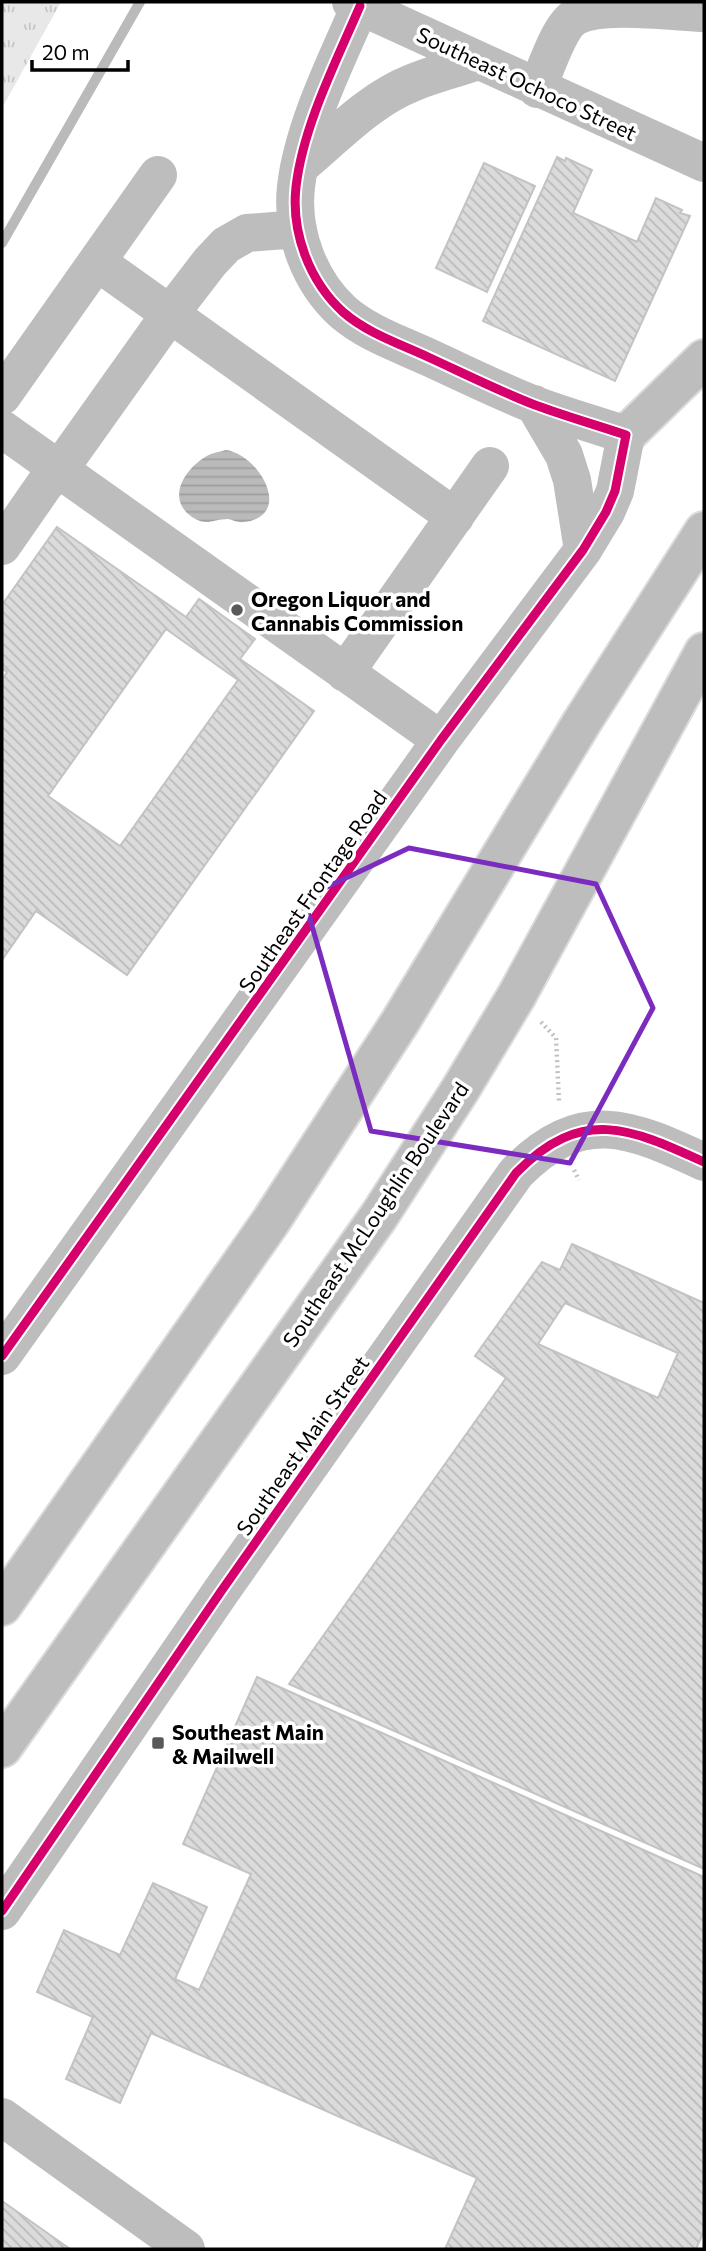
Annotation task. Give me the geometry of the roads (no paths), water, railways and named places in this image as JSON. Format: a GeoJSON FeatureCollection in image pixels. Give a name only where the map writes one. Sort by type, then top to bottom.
{"type":"FeatureCollection","features":[{"type":"Feature","properties":{"kind":"main road","name":"Southeast Ochoco Street"},"geometry":{"type":"LineString","coordinates":[[366,5],[537,89],[704,163]]}},
{"type":"Feature","properties":{"kind":"main road"},"geometry":{"type":"LineString","coordinates":[[366,5],[323,95],[299,167],[295,211],[306,257],[322,286],[344,312],[360,324],[534,404],[626,435],[704,359]]}},
{"type":"Feature","properties":{"kind":"main road"},"geometry":{"type":"LineString","coordinates":[[537,89],[563,31],[574,17],[605,9],[646,6],[704,13]]}},
{"type":"Feature","properties":{"kind":"main road"},"geometry":{"type":"LineString","coordinates":[[299,167],[369,108],[394,91],[412,82],[479,61]]}},
{"type":"Feature","properties":{"kind":"main road"},"geometry":{"type":"LineString","coordinates":[[2,396],[158,174]]}},
{"type":"Feature","properties":{"kind":"main road"},"geometry":{"type":"LineString","coordinates":[[2,546],[210,262],[237,237],[257,232],[298,229]]}},
{"type":"Feature","properties":{"kind":"main road"},"geometry":{"type":"LineString","coordinates":[[97,262],[455,517]]}},
{"type":"Feature","properties":{"kind":"main road"},"geometry":{"type":"LineString","coordinates":[[534,404],[564,455],[572,480],[583,550]]}},
{"type":"Feature","properties":{"kind":"main road"},"geometry":{"type":"LineString","coordinates":[[2,429],[441,740]]}},
{"type":"Feature","properties":{"kind":"main road","name":"Southeast Frontage Road"},"geometry":{"type":"LineString","coordinates":[[2,1356],[441,740],[583,550],[606,512],[615,491],[626,435]]}},
{"type":"Feature","properties":{"kind":"main road"},"geometry":{"type":"LineString","coordinates":[[345,673],[490,466]]}},
{"type":"Feature","properties":{"kind":"main road"},"geometry":{"type":"LineString","coordinates":[[2,1606],[271,1221],[400,1022],[582,722],[704,531]]}},
{"type":"Feature","properties":{"kind":"main road","name":"Southeast McLoughlin Boulevard"},"geometry":{"type":"LineString","coordinates":[[2,1748],[379,1216],[460,1090],[517,995],[704,652]]}},
{"type":"Feature","properties":{"kind":"main road","name":"Southeast Main Street"},"geometry":{"type":"LineString","coordinates":[[2,1912],[222,1590],[504,1188],[525,1164],[559,1140],[587,1131],[628,1131],[661,1142],[704,1163]]}},
{"type":"Feature","properties":{"kind":"main road"},"geometry":{"type":"LineString","coordinates":[[2,2117],[186,2249]]}},
{"type":"Feature","properties":{"kind":"waterway"},"geometry":{"type":"LineString","coordinates":[[2,243],[140,2]]}},
{"type":"Feature","properties":{"kind":"place","name":"Oregon Liquor and Cannabis Commission"},"geometry":{"type":"Point","coordinates":[237,610]}},
{"type":"Feature","properties":{"kind":"place","name":"Southeast Main & Mailwell"},"geometry":{"type":"Point","coordinates":[158,1743]}}]}
